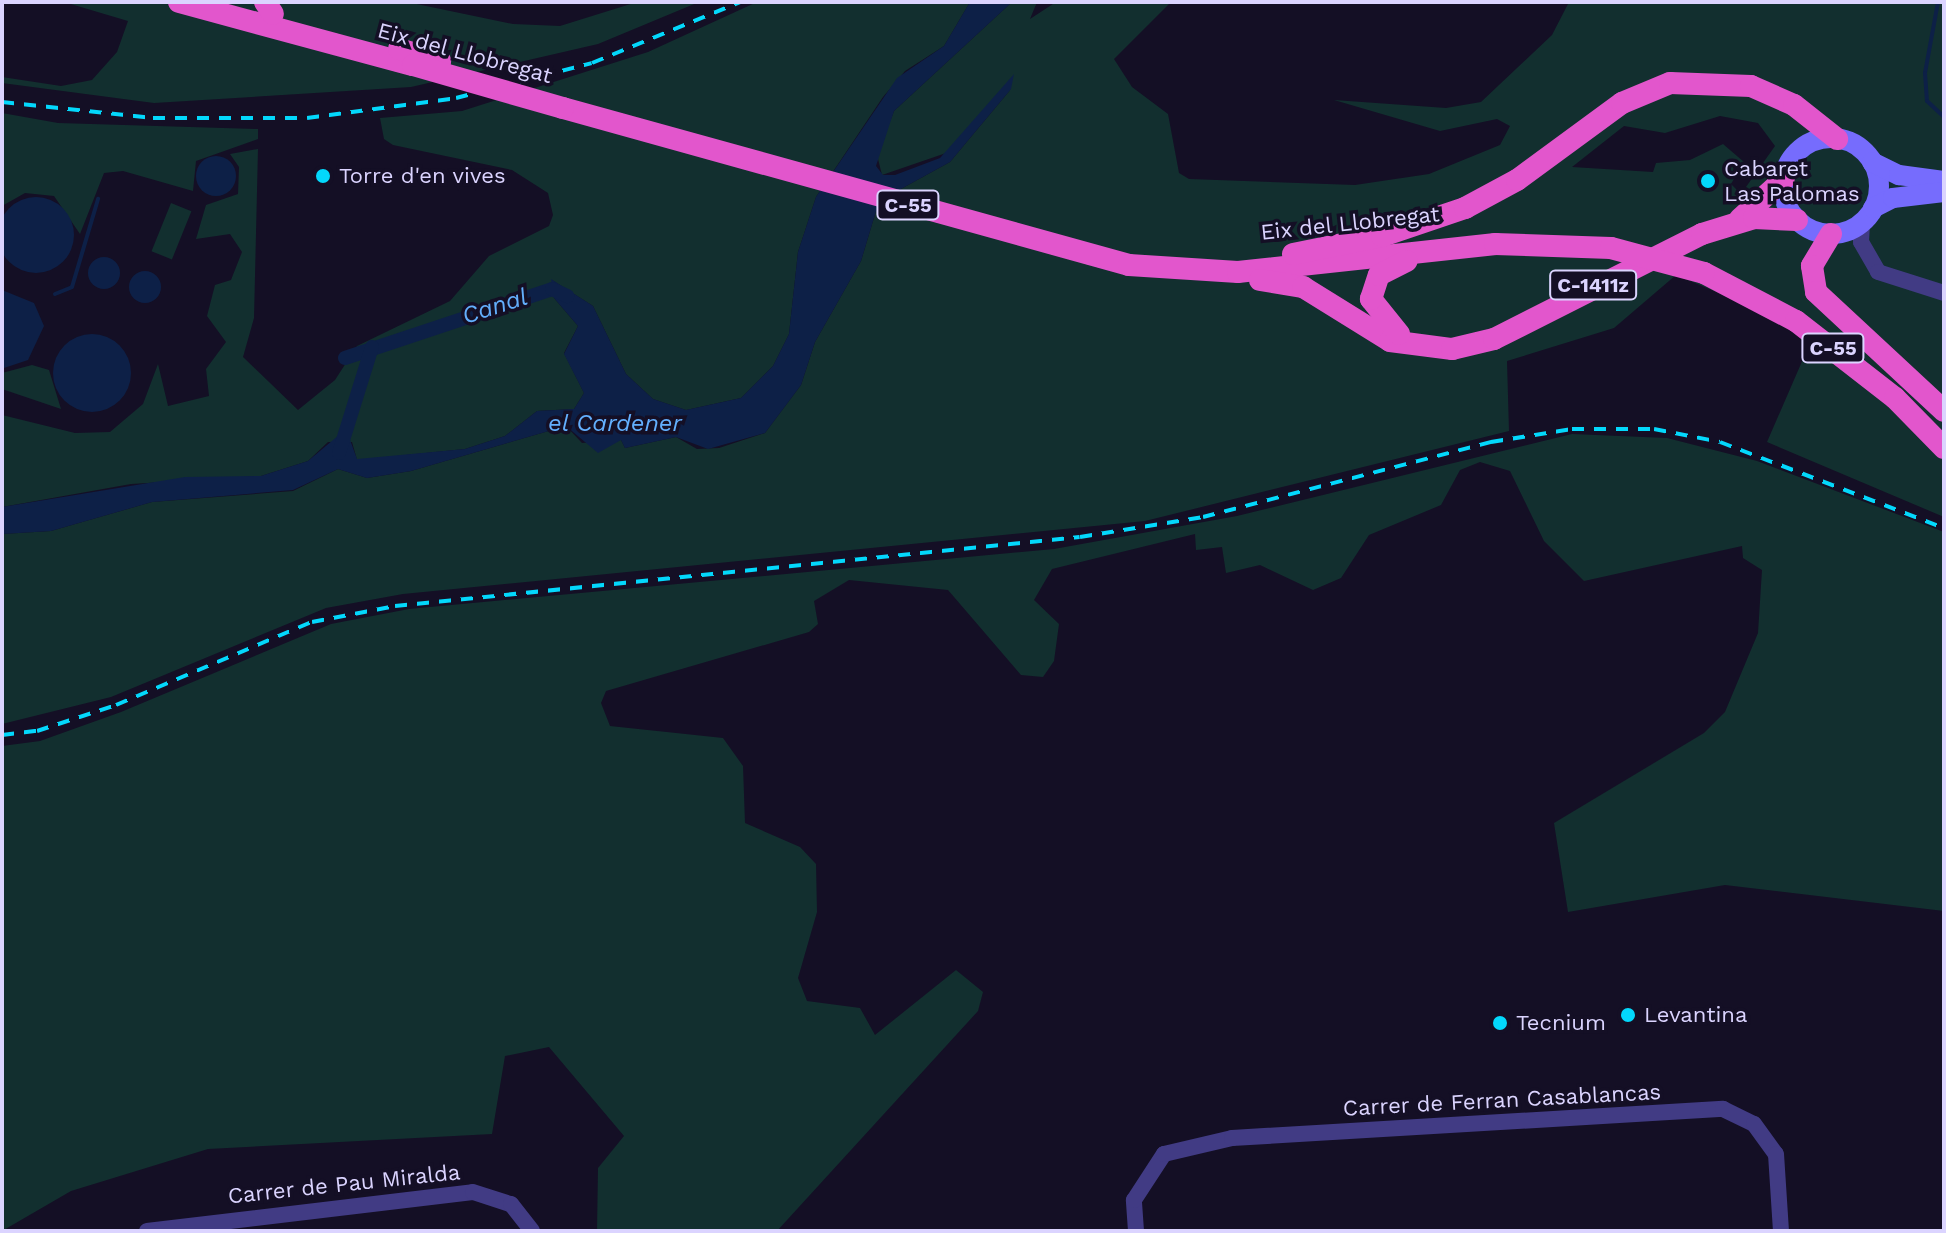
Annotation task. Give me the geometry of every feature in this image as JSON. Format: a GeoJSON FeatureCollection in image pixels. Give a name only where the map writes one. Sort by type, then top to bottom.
{"type":"FeatureCollection","features":[{"type":"Feature","properties":{"kind":"highway","name":"Eix del Llobregat"},"geometry":{"type":"LineString","coordinates":[[179,2],[270,14],[413,65],[570,104],[1080,249],[1193,272],[1495,244],[1618,243]]}},
{"type":"Feature","properties":{"kind":"highway"},"geometry":{"type":"LineString","coordinates":[[205,2],[216,2]]}},
{"type":"Feature","properties":{"kind":"highway"},"geometry":{"type":"LineString","coordinates":[[224,2],[270,14]]}},
{"type":"Feature","properties":{"kind":"highway","name":"Eix del Llobregat"},"geometry":{"type":"LineString","coordinates":[[231,2],[440,61],[570,104]]}},
{"type":"Feature","properties":{"kind":"highway"},"geometry":{"type":"LineString","coordinates":[[1292,254],[1382,236],[1465,208],[1517,180],[1622,103],[1670,83],[1751,86],[1785,100],[1837,139]]}},
{"type":"Feature","properties":{"kind":"highway"},"geometry":{"type":"LineString","coordinates":[[1736,222],[1784,179]]}},
{"type":"Feature","properties":{"kind":"highway"},"geometry":{"type":"LineString","coordinates":[[1736,222],[1797,220]]}},
{"type":"Feature","properties":{"kind":"highway","name":"C-1411z"},"geometry":{"type":"LineString","coordinates":[[1417,345],[1452,349],[1494,339],[1642,259],[1736,222]]}},
{"type":"Feature","properties":{"kind":"highway"},"geometry":{"type":"LineString","coordinates":[[1855,227],[1812,266],[1816,292],[1944,411]]}},
{"type":"Feature","properties":{"kind":"highway","name":"Eix del Llobregat"},"geometry":{"type":"LineString","coordinates":[[1080,249],[1191,260],[1292,254],[1534,231],[1618,243]]}},
{"type":"Feature","properties":{"kind":"highway","name":"C-55"},"geometry":{"type":"LineString","coordinates":[[1618,243],[1710,269],[1813,319],[1944,430]]}},
{"type":"Feature","properties":{"kind":"highway"},"geometry":{"type":"LineString","coordinates":[[1417,345],[1374,311],[1379,275],[1403,261],[1495,244]]}},
{"type":"Feature","properties":{"kind":"highway","name":"C-55"},"geometry":{"type":"LineString","coordinates":[[1710,269],[1807,329],[1895,398],[1944,448]]}},
{"type":"Feature","properties":{"kind":"highway"},"geometry":{"type":"LineString","coordinates":[[1193,272],[1303,287],[1383,337],[1417,345]]}},
{"type":"Feature","properties":{"kind":"main road"},"geometry":{"type":"LineString","coordinates":[[1944,181],[1899,175],[1837,139],[1805,146],[1784,179],[1797,220],[1855,227],[1944,192]]}},
{"type":"Feature","properties":{"kind":"main road"},"geometry":{"type":"LineString","coordinates":[[1855,227],[1879,185],[1872,162]]}},
{"type":"Feature","properties":{"kind":"street"},"geometry":{"type":"LineString","coordinates":[[1855,227],[1887,278],[1944,293]]}},
{"type":"Feature","properties":{"kind":"street","name":"Carrer de Ferran Casablancas"},"geometry":{"type":"LineString","coordinates":[[1136,1231],[1134,1200],[1146,1174],[1164,1154],[1232,1138],[1723,1109],[1754,1124],[1776,1154],[1781,1231]]}},
{"type":"Feature","properties":{"kind":"street","name":"Carrer de Pau Miralda"},"geometry":{"type":"LineString","coordinates":[[147,1231],[473,1192],[511,1204],[532,1231]]}},
{"type":"Feature","properties":{"kind":"green space"},"geometry":{"type":"Polygon","coordinates":[[[64,2],[407,2],[513,24],[560,26],[637,2],[699,2],[598,44],[411,87],[154,103],[2,83],[2,77],[61,86],[92,80],[117,52],[128,21],[64,2]]]}},
{"type":"Feature","properties":{"kind":"green space"},"geometry":{"type":"Polygon","coordinates":[[[757,2],[970,2],[944,46],[905,71],[883,97],[816,197],[798,252],[789,334],[773,366],[741,398],[686,410],[653,399],[626,374],[593,306],[552,280],[554,298],[578,326],[564,353],[584,393],[574,409],[537,411],[505,436],[465,449],[357,460],[352,442],[328,442],[308,461],[261,476],[131,484],[2,507],[2,415],[75,433],[110,432],[143,404],[158,364],[168,406],[209,396],[206,369],[226,342],[207,316],[215,285],[231,280],[242,252],[230,234],[196,239],[206,205],[238,194],[239,167],[230,154],[258,149],[254,318],[243,357],[298,410],[335,380],[357,346],[450,301],[489,256],[549,226],[553,215],[548,193],[512,170],[393,145],[384,139],[380,118],[462,111],[648,52],[757,2]]]}},
{"type":"Feature","properties":{"kind":"green space"},"geometry":{"type":"Polygon","coordinates":[[[1012,2],[1037,2],[1030,19],[1056,2],[1171,2],[1114,59],[1132,87],[1168,114],[1179,173],[1189,179],[1355,185],[1429,174],[1500,145],[1510,126],[1497,119],[1440,131],[1334,100],[1446,108],[1481,102],[1552,35],[1569,2],[1944,2],[1944,517],[1767,442],[1810,343],[1764,312],[1676,275],[1614,328],[1507,361],[1509,431],[1145,521],[403,594],[326,608],[111,697],[2,724],[2,534],[51,531],[152,502],[293,491],[338,469],[367,478],[411,471],[566,426],[582,443],[621,440],[625,448],[676,437],[697,449],[719,448],[765,433],[801,385],[815,342],[861,261],[879,201],[950,162],[1011,89],[949,152],[882,175],[877,155],[894,111],[1012,2]],[[1720,116],[1665,133],[1624,126],[1572,167],[1653,172],[1656,163],[1690,160],[1723,144],[1744,162],[1731,184],[1741,194],[1775,146],[1758,123],[1720,116]]]}},
{"type":"Feature","properties":{"kind":"green space"},"geometry":{"type":"Polygon","coordinates":[[[2,113],[58,123],[258,129],[258,139],[196,161],[193,191],[123,171],[104,173],[80,234],[54,196],[25,193],[2,206],[2,113]]]}},
{"type":"Feature","properties":{"kind":"green space"},"geometry":{"type":"Polygon","coordinates":[[[171,203],[191,211],[172,259],[152,251],[171,203]]]}},
{"type":"Feature","properties":{"kind":"green space"},"geometry":{"type":"Polygon","coordinates":[[[32,365],[49,370],[61,409],[2,389],[2,373],[32,365]]]}},
{"type":"Feature","properties":{"kind":"green space"},"geometry":{"type":"Polygon","coordinates":[[[1572,434],[1667,438],[1757,461],[1944,532],[1944,911],[1725,885],[1568,912],[1554,823],[1704,733],[1725,712],[1758,633],[1762,570],[1743,558],[1742,546],[1584,581],[1544,541],[1510,471],[1480,462],[1460,470],[1441,505],[1369,535],[1341,578],[1313,590],[1260,565],[1226,573],[1222,547],[1196,550],[1195,534],[1052,569],[1034,600],[1059,624],[1054,661],[1043,677],[1021,675],[948,590],[849,580],[814,601],[818,624],[809,632],[606,691],[601,703],[610,726],[723,738],[743,766],[745,823],[800,847],[816,864],[817,912],[798,978],[807,1001],[860,1008],[875,1035],[956,970],[983,992],[978,1011],[777,1231],[597,1231],[598,1168],[624,1136],[549,1047],[505,1056],[492,1134],[208,1149],[71,1191],[2,1231],[2,746],[40,741],[121,712],[331,624],[409,609],[1054,549],[1237,516],[1572,434]]]}},
{"type":"Feature","properties":{"kind":"water","name":"el Cardener"},"geometry":{"type":"Polygon","coordinates":[[[970,2],[1012,2],[894,111],[876,166],[883,175],[895,175],[940,158],[1014,74],[1011,89],[950,162],[879,201],[861,261],[815,342],[801,385],[765,433],[708,449],[676,437],[625,448],[621,440],[598,453],[566,426],[411,471],[367,478],[338,469],[293,490],[152,502],[51,531],[2,534],[2,507],[185,477],[261,476],[308,461],[339,435],[349,437],[357,459],[465,449],[505,436],[537,411],[574,409],[584,393],[564,354],[578,326],[554,298],[551,279],[593,306],[626,374],[653,399],[686,410],[741,398],[773,366],[789,334],[798,252],[816,197],[897,78],[944,46],[970,2]]]}},
{"type":"Feature","properties":{"kind":"water"},"geometry":{"type":"Polygon","coordinates":[[[216,156],[230,162],[236,176],[230,190],[216,196],[202,190],[196,176],[202,162],[216,156]]]}},
{"type":"Feature","properties":{"kind":"water"},"geometry":{"type":"Polygon","coordinates":[[[36,197],[51,200],[63,208],[71,220],[74,235],[71,250],[63,262],[51,270],[36,273],[21,270],[9,262],[1,250],[-2,235],[1,220],[9,208],[21,200],[36,197]]]}},
{"type":"Feature","properties":{"kind":"water"},"geometry":{"type":"Polygon","coordinates":[[[104,257],[115,262],[120,273],[115,284],[104,289],[93,284],[88,273],[93,262],[104,257]]]}},
{"type":"Feature","properties":{"kind":"water"},"geometry":{"type":"Polygon","coordinates":[[[145,271],[156,276],[161,287],[156,298],[145,303],[134,298],[129,287],[134,276],[145,271]]]}},
{"type":"Feature","properties":{"kind":"water"},"geometry":{"type":"Polygon","coordinates":[[[2,290],[34,303],[44,326],[28,360],[4,368],[2,290]]]}},
{"type":"Feature","properties":{"kind":"water"},"geometry":{"type":"Polygon","coordinates":[[[92,334],[107,337],[120,345],[128,358],[131,373],[128,388],[120,401],[107,409],[92,412],[77,409],[64,401],[56,388],[53,373],[56,358],[64,345],[77,337],[92,334]]]}},
{"type":"Feature","properties":{"kind":"waterway"},"geometry":{"type":"LineString","coordinates":[[1938,2],[1925,73],[1927,101],[1944,117]]}},
{"type":"Feature","properties":{"kind":"waterway"},"geometry":{"type":"LineString","coordinates":[[55,294],[72,287],[98,199]]}},
{"type":"Feature","properties":{"kind":"waterway","name":"Canal"},"geometry":{"type":"LineString","coordinates":[[345,358],[552,289],[567,296]]}},
{"type":"Feature","properties":{"kind":"waterway","name":"Canal"},"geometry":{"type":"LineString","coordinates":[[339,453],[372,347]]}},
{"type":"Feature","properties":{"kind":"railway"},"geometry":{"type":"LineString","coordinates":[[2,102],[153,118],[307,118],[456,98],[592,63],[740,2]]}},
{"type":"Feature","properties":{"kind":"railway"},"geometry":{"type":"LineString","coordinates":[[2,735],[37,731],[116,705],[312,622],[395,606],[1080,537],[1203,517],[1491,442],[1572,429],[1654,429],[1720,442],[1944,528]]}},
{"type":"Feature","properties":{"kind":"place","name":"Torre d'en vives"},"geometry":{"type":"Point","coordinates":[323,176]}},
{"type":"Feature","properties":{"kind":"place","name":"Cabaret Las Palomas"},"geometry":{"type":"Point","coordinates":[1708,181]}},
{"type":"Feature","properties":{"kind":"place","name":"Levantina"},"geometry":{"type":"Point","coordinates":[1628,1015]}},
{"type":"Feature","properties":{"kind":"place","name":"Tecnium"},"geometry":{"type":"Point","coordinates":[1500,1023]}}]}
